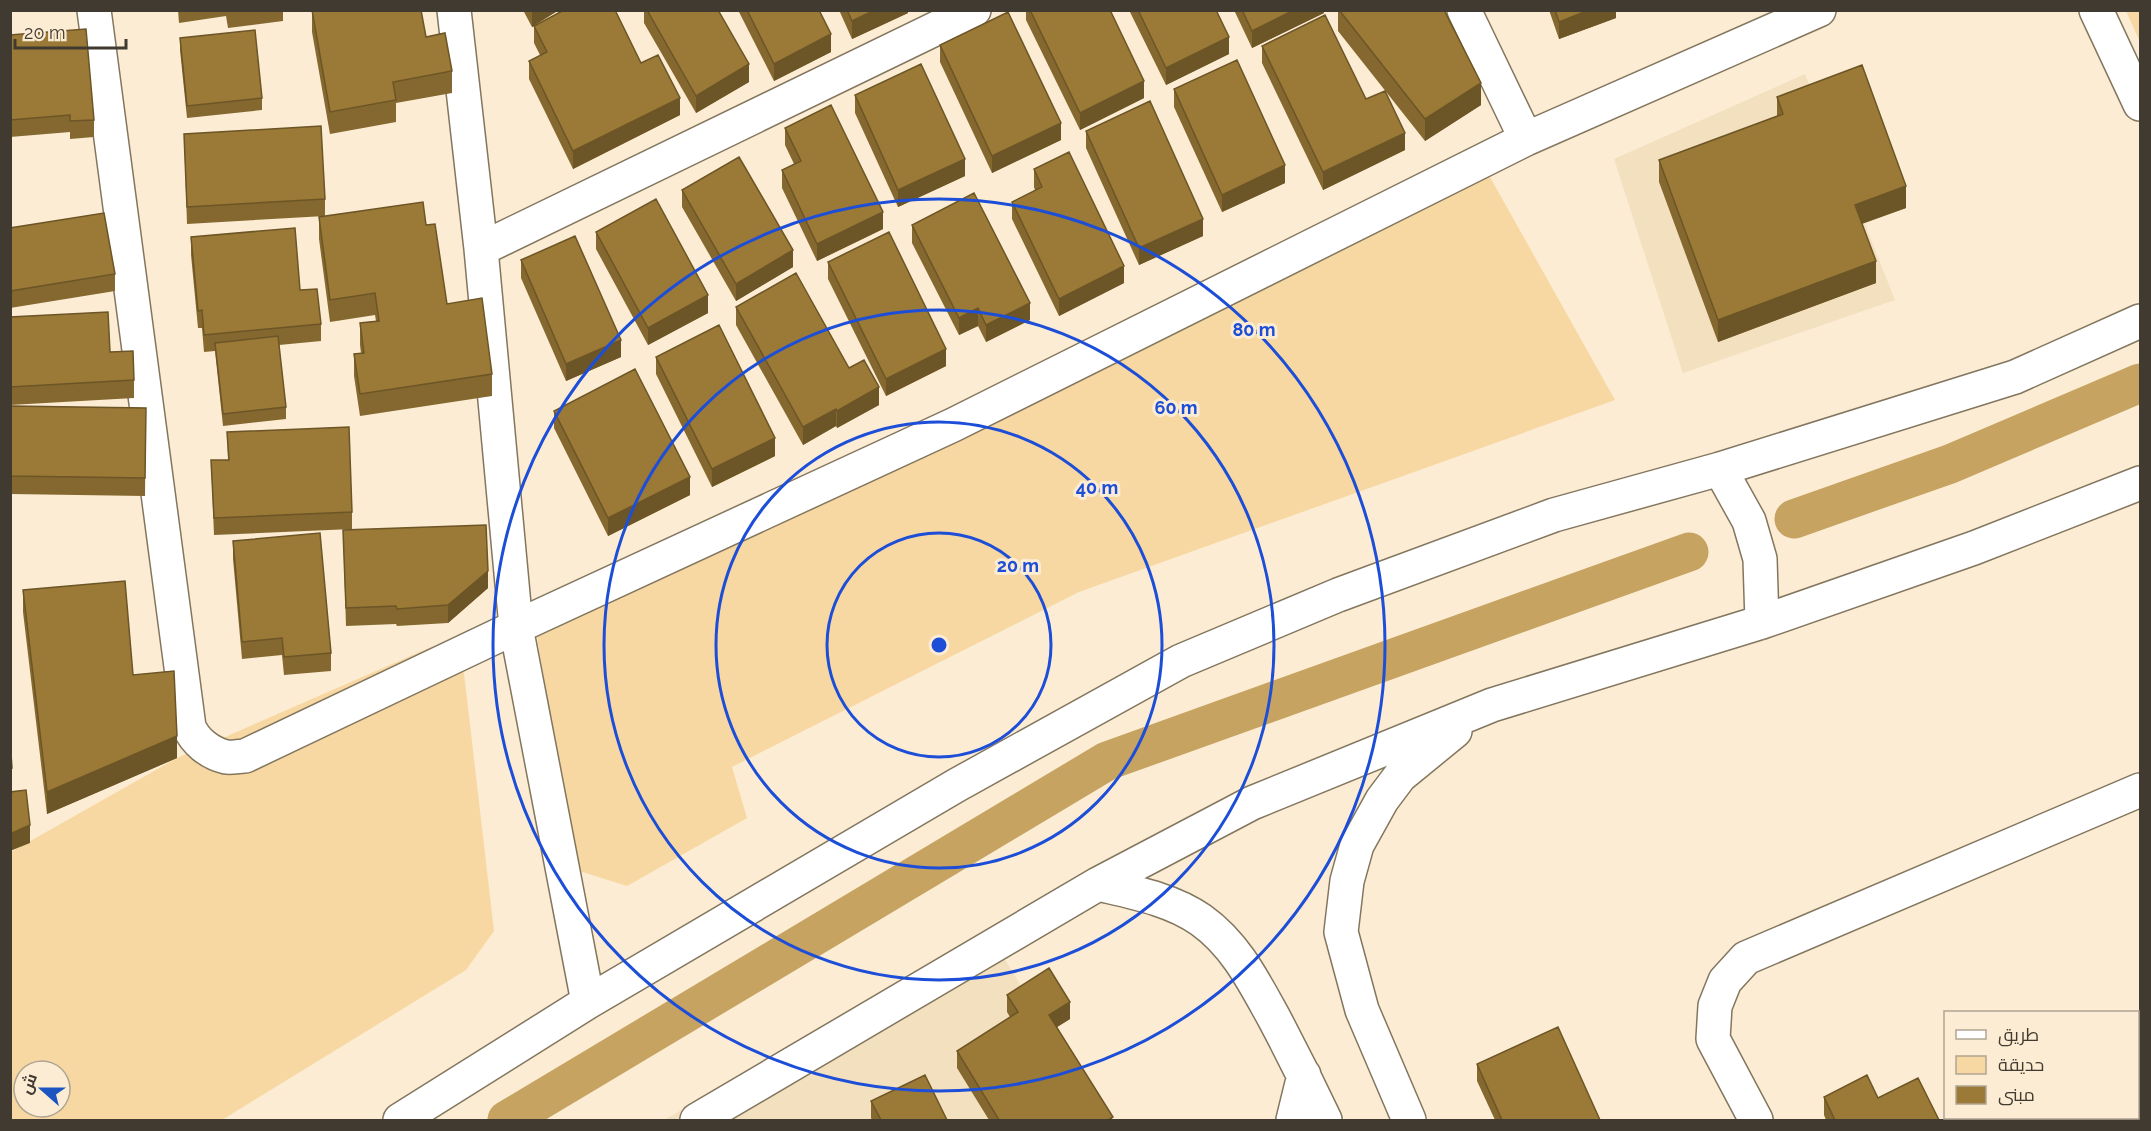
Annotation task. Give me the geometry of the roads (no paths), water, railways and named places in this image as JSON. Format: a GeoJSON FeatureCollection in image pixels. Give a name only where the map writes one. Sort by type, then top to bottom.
{"type":"FeatureCollection","features":[{"type":"Feature","properties":{"kind":"street"},"geometry":{"type":"LineString","coordinates":[[94,10],[189,727],[193,738],[226,757],[246,756],[516,627],[953,425],[1526,139],[1819,10]]}},
{"type":"Feature","properties":{"kind":"street"},"geometry":{"type":"LineString","coordinates":[[454,10],[481,249],[516,627],[588,1002]]}},
{"type":"Feature","properties":{"kind":"street"},"geometry":{"type":"LineString","coordinates":[[481,249],[974,10]]}},
{"type":"Feature","properties":{"kind":"street"},"geometry":{"type":"LineString","coordinates":[[1464,10],[1526,139]]}},
{"type":"Feature","properties":{"kind":"street"},"geometry":{"type":"LineString","coordinates":[[2096,10],[2140,104]]}},
{"type":"Feature","properties":{"kind":"street"},"geometry":{"type":"LineString","coordinates":[[400,1120],[588,1002],[957,785],[1180,661],[1338,595],[1554,515],[1720,469],[2015,377],[2140,321]]}},
{"type":"Feature","properties":{"kind":"street"},"geometry":{"type":"LineString","coordinates":[[1720,469],[1749,521],[1760,559],[1762,622]]}},
{"type":"Feature","properties":{"kind":"street"},"geometry":{"type":"LineString","coordinates":[[697,1120],[1098,884],[1252,803],[1492,705],[1762,622],[1974,548],[2140,483]]}},
{"type":"Feature","properties":{"kind":"street"},"geometry":{"type":"LineString","coordinates":[[1409,1120],[1362,1010],[1348,963],[1341,932],[1347,881],[1357,845],[1382,800],[1400,776],[1433,748],[1492,705]]}},
{"type":"Feature","properties":{"kind":"street"},"geometry":{"type":"LineString","coordinates":[[1756,1120],[1713,1039],[1715,1006],[1725,981],[1746,958],[2140,789]]}},
{"type":"Feature","properties":{"kind":"street"},"geometry":{"type":"LineString","coordinates":[[1098,884],[1165,902],[1200,920],[1223,939],[1247,969],[1304,1075],[1325,1120]]}},
{"type":"Feature","properties":{"kind":"street"},"geometry":{"type":"LineString","coordinates":[[1293,1120],[1304,1075]]}},
{"type":"Feature","properties":{"kind":"waterway"},"geometry":{"type":"LineString","coordinates":[[1794,519],[1950,464],[2140,383]]}},
{"type":"Feature","properties":{"kind":"waterway"},"geometry":{"type":"LineString","coordinates":[[507,1120],[1107,761],[1689,552]]}}]}
